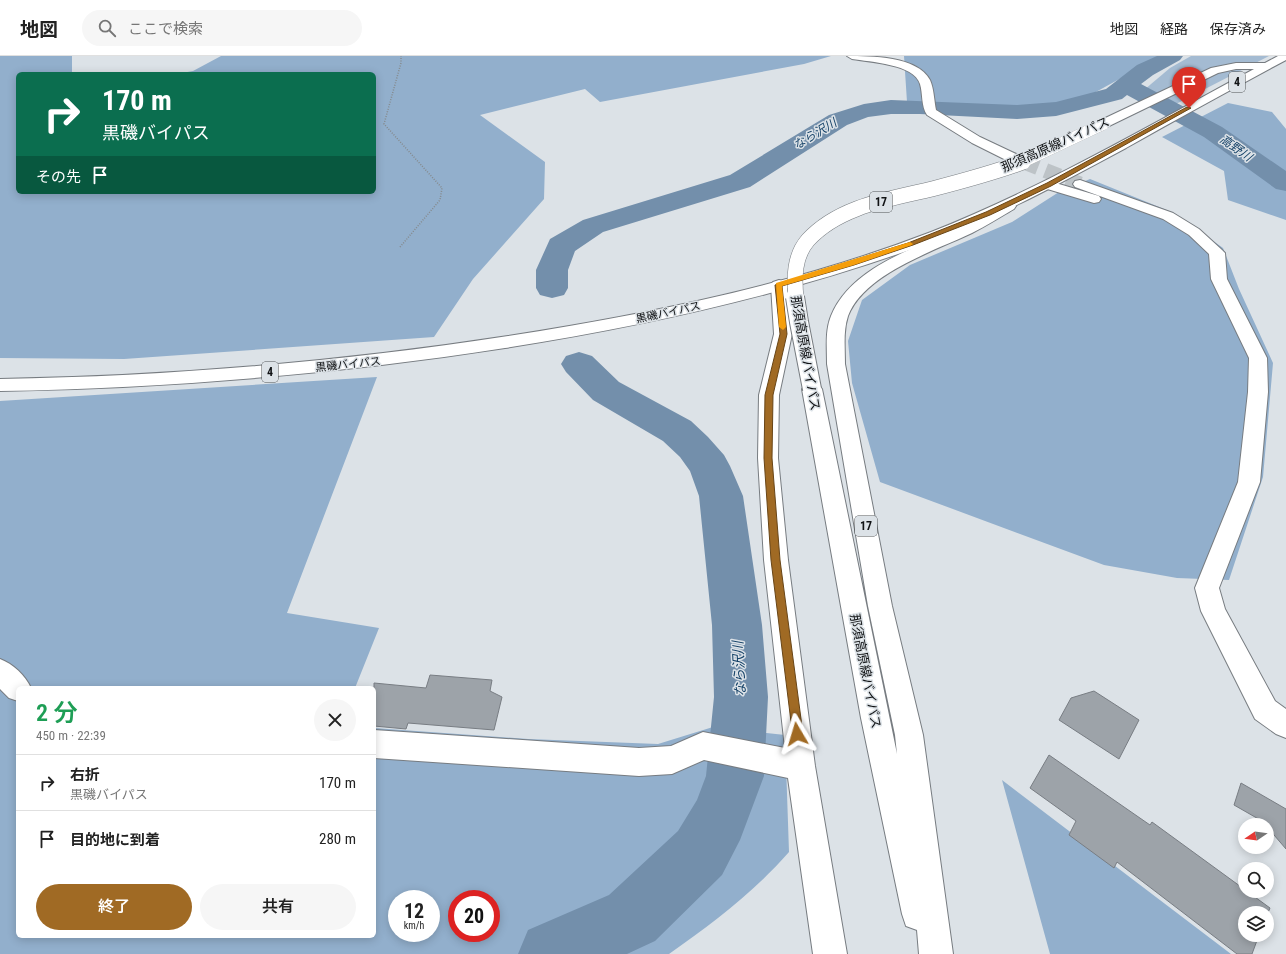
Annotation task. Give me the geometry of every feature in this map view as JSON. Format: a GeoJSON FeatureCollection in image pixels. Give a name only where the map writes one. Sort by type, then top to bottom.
{"type":"FeatureCollection","features":[{"type":"Feature","properties":{"kind":"main road"},"geometry":{"type":"LineString","coordinates":[[852,56],[906,66],[914,71],[923,78],[927,89],[930,107],[976,140],[1010,157]]}},
{"type":"Feature","properties":{"kind":"main road","name":"黒磯バイパス"},"geometry":{"type":"LineString","coordinates":[[0,385],[166,379],[263,373],[400,358],[586,329],[679,310],[778,285],[852,264],[910,244],[988,214],[1049,185],[1286,56]]}},
{"type":"Feature","properties":{"kind":"main road","name":"那須高原線バイパス"},"geometry":{"type":"LineString","coordinates":[[927,954],[875,718],[798,314],[795,273],[798,257],[805,244],[818,232],[833,220],[850,211],[961,182],[1015,165],[1058,146],[1215,70],[1247,65],[1268,66]]}},
{"type":"Feature","properties":{"kind":"main road"},"geometry":{"type":"LineString","coordinates":[[1080,184],[1168,216],[1199,236],[1217,253],[1218,279],[1238,315],[1258,358],[1258,392],[1249,482],[1207,588],[1213,610],[1265,710],[1286,725]]}},
{"type":"Feature","properties":{"kind":"main road"},"geometry":{"type":"LineString","coordinates":[[1049,185],[1143,214],[1199,236]]}},
{"type":"Feature","properties":{"kind":"main road","name":"那須高原線バイパス"},"geometry":{"type":"LineString","coordinates":[[936,954],[909,735],[880,606],[836,364],[835,337],[840,314],[849,298],[864,284],[890,266],[967,230],[1022,198]]}},
{"type":"Feature","properties":{"kind":"main road"},"geometry":{"type":"LineString","coordinates":[[778,285],[783,334],[769,395],[768,458],[776,560],[801,766],[830,954]]}},
{"type":"Feature","properties":{"kind":"main road"},"geometry":{"type":"LineString","coordinates":[[0,671],[16,687]]}},
{"type":"Feature","properties":{"kind":"main road"},"geometry":{"type":"LineString","coordinates":[[376,744],[639,762],[672,760],[703,746],[801,766]]}},
{"type":"Feature","properties":{"kind":"path"},"geometry":{"type":"LineString","coordinates":[[400,247],[440,200],[442,188],[384,124],[401,63],[401,56]]}},
{"type":"Feature","properties":{"kind":"shaded area"},"geometry":{"type":"Polygon","coordinates":[[[0,56],[72,56],[72,72],[16,72],[16,194],[376,194],[376,72],[187,72],[193,71],[221,56],[831,56],[804,64],[600,102],[585,89],[480,115],[545,162],[544,199],[473,279],[434,337],[124,359],[0,358],[0,56]]]}},
{"type":"Feature","properties":{"kind":"shaded area"},"geometry":{"type":"Polygon","coordinates":[[[904,56],[1161,56],[1085,98],[1030,107],[985,107],[907,102],[904,56]]]}},
{"type":"Feature","properties":{"kind":"shaded area"},"geometry":{"type":"Polygon","coordinates":[[[1191,56],[1269,56],[1176,104],[1144,90],[1170,68],[1191,56]]]}},
{"type":"Feature","properties":{"kind":"shaded area"},"geometry":{"type":"Polygon","coordinates":[[[1228,103],[1272,112],[1286,129],[1286,220],[1228,200],[1224,171],[1162,137],[1228,103]]]}},
{"type":"Feature","properties":{"kind":"shaded area"},"geometry":{"type":"Polygon","coordinates":[[[1090,179],[1174,213],[1223,248],[1239,289],[1273,363],[1263,477],[1229,580],[1177,578],[1104,565],[880,482],[852,383],[848,341],[862,300],[910,265],[1012,222],[1059,192],[1090,179]]]}},
{"type":"Feature","properties":{"kind":"shaded area"},"geometry":{"type":"Polygon","coordinates":[[[377,377],[287,613],[379,628],[356,686],[16,686],[16,938],[376,938],[376,728],[528,739],[658,744],[713,727],[785,735],[789,852],[776,867],[747,894],[701,931],[669,954],[0,954],[0,401],[377,377]]]}},
{"type":"Feature","properties":{"kind":"shaded area"},"geometry":{"type":"Polygon","coordinates":[[[1002,780],[1231,954],[1050,954],[1002,780]]]}},
{"type":"Feature","properties":{"kind":"building"},"geometry":{"type":"Polygon","coordinates":[[[430,675],[492,680],[490,691],[502,697],[494,730],[408,723],[406,729],[376,726],[376,686],[374,686],[374,683],[426,688],[430,675]]]}},
{"type":"Feature","properties":{"kind":"building"},"geometry":{"type":"Polygon","coordinates":[[[1094,691],[1139,720],[1119,759],[1059,720],[1071,698],[1094,691]]]}},
{"type":"Feature","properties":{"kind":"building"},"geometry":{"type":"Polygon","coordinates":[[[1049,755],[1150,825],[1152,822],[1238,885],[1238,898],[1256,898],[1267,906],[1238,906],[1238,942],[1256,942],[1252,954],[1237,954],[1117,862],[1114,868],[1069,835],[1076,821],[1030,788],[1049,755]]]}},
{"type":"Feature","properties":{"kind":"building"},"geometry":{"type":"Polygon","coordinates":[[[1241,783],[1286,809],[1286,849],[1274,835],[1274,818],[1257,818],[1234,805],[1241,783]]]}},
{"type":"Feature","properties":{"kind":"waterway","name":"高野川"},"geometry":{"type":"LineString","coordinates":[[1126,84],[1145,70],[1173,56]]}},
{"type":"Feature","properties":{"kind":"waterway","name":"なら沢川"},"geometry":{"type":"LineString","coordinates":[[552,288],[552,270],[561,246],[593,226],[740,181],[838,120],[864,111],[891,107],[1017,112],[1056,109],[1114,94],[1126,84]]}},
{"type":"Feature","properties":{"kind":"waterway","name":"高野川"},"geometry":{"type":"LineString","coordinates":[[1126,84],[1137,92],[1213,132],[1286,183]]}},
{"type":"Feature","properties":{"kind":"waterway","name":"なら沢川"},"geometry":{"type":"LineString","coordinates":[[552,954],[632,918],[700,853],[719,819],[735,776],[741,697],[737,625],[721,496],[709,466],[694,447],[677,431],[606,391],[579,364]]}},
{"type":"Feature","properties":{"kind":"tunnel"},"geometry":{"type":"LineString","coordinates":[[1011,157],[1026,163]]}},
{"type":"Feature","properties":{"kind":"tunnel"},"geometry":{"type":"LineString","coordinates":[[1024,162],[1080,184]]}},
{"type":"Feature","properties":{"kind":"slow traffic"},"geometry":{"type":"LineString","coordinates":[[783,327],[778,285],[852,264],[910,244]]}},
{"type":"Feature","properties":{"kind":"route"},"geometry":{"type":"LineString","coordinates":[[797,734],[776,560],[768,458],[769,395],[783,334],[778,285],[852,264],[959,226],[988,214],[1049,185],[1189,108]]}}]}
